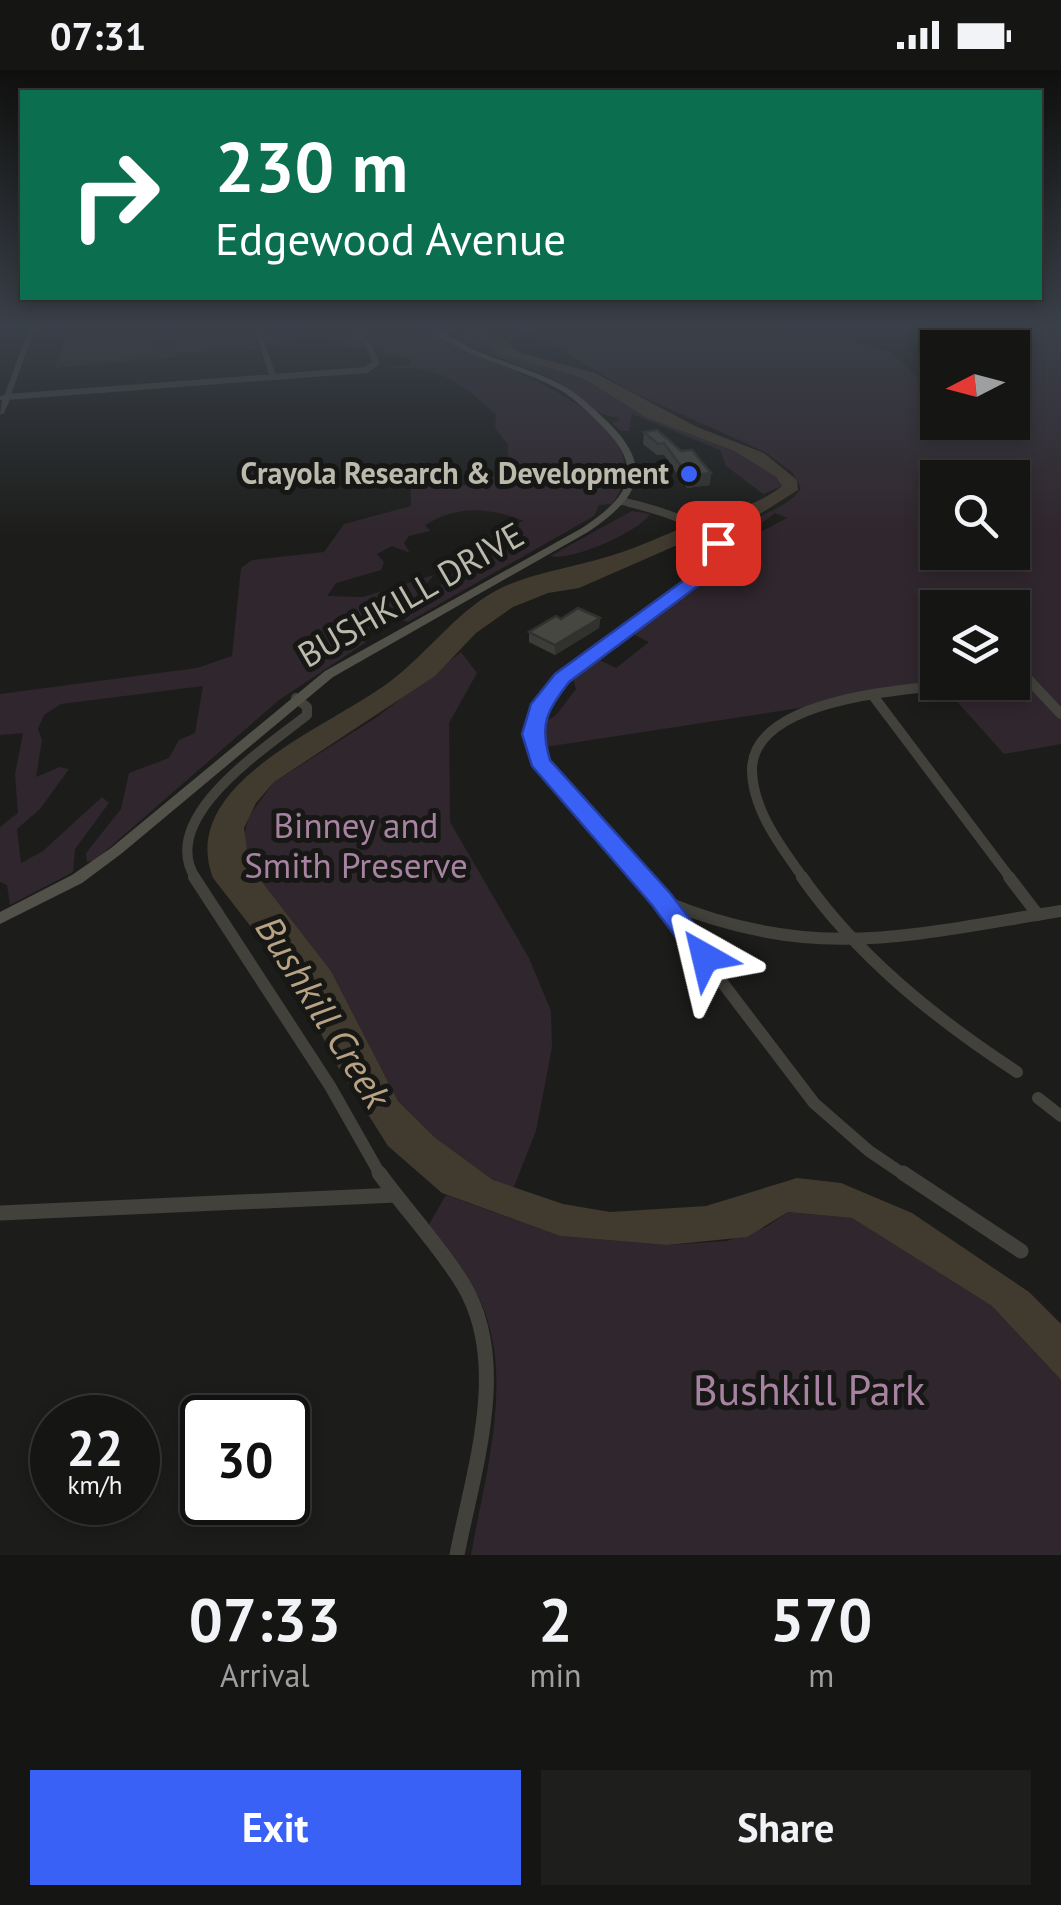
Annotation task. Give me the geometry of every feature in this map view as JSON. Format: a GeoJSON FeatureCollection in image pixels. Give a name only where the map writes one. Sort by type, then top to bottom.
{"type":"FeatureCollection","features":[{"type":"Feature","properties":{"kind":"main road"},"geometry":{"type":"LineString","coordinates":[[572,397],[614,431],[632,454],[632,484],[622,501]]}},
{"type":"Feature","properties":{"kind":"main road","name":"BUSHKILL DRIVE"},"geometry":{"type":"LineString","coordinates":[[0,920],[77,879],[116,851],[296,698],[341,667],[593,525],[622,501]]}},
{"type":"Feature","properties":{"kind":"street"},"geometry":{"type":"LineString","coordinates":[[0,413],[3,398]]}},
{"type":"Feature","properties":{"kind":"street"},"geometry":{"type":"LineString","coordinates":[[622,501],[715,538],[721,552],[716,564],[562,678],[541,704],[532,734],[540,761],[661,899],[814,1103],[839,1129],[1021,1251]]}},
{"type":"Feature","properties":{"kind":"street"},"geometry":{"type":"LineString","coordinates":[[1030,681],[1061,714]]}},
{"type":"Feature","properties":{"kind":"street"},"geometry":{"type":"LineString","coordinates":[[920,691],[800,714],[764,738],[751,760],[750,781],[769,828],[859,942],[931,1012],[1017,1072]]}},
{"type":"Feature","properties":{"kind":"street"},"geometry":{"type":"LineString","coordinates":[[874,697],[1038,914]]}},
{"type":"Feature","properties":{"kind":"street"},"geometry":{"type":"LineString","coordinates":[[296,698],[307,707],[307,715],[230,775],[198,815],[189,840],[191,872],[396,1196],[464,1284],[482,1332],[484,1416],[457,1555]]}},
{"type":"Feature","properties":{"kind":"street"},"geometry":{"type":"LineString","coordinates":[[661,899],[706,920],[800,942],[859,942],[1061,912]]}},
{"type":"Feature","properties":{"kind":"street"},"geometry":{"type":"LineString","coordinates":[[1038,1098],[1061,1116]]}},
{"type":"Feature","properties":{"kind":"street"},"geometry":{"type":"LineString","coordinates":[[0,1214],[396,1196]]}},
{"type":"Feature","properties":{"kind":"green space"},"geometry":{"type":"Polygon","coordinates":[[[475,397],[565,397],[581,407],[605,428],[621,451],[624,476],[612,504],[599,505],[594,516],[408,622],[403,621],[500,528],[524,521],[486,511],[462,511],[425,525],[430,531],[409,536],[404,543],[410,553],[392,546],[377,554],[384,562],[381,570],[336,583],[327,596],[363,597],[434,575],[412,601],[370,627],[365,643],[279,700],[94,861],[87,862],[86,853],[121,809],[129,773],[169,758],[179,740],[195,733],[203,686],[61,704],[44,715],[38,729],[42,740],[36,777],[60,767],[69,769],[40,809],[17,829],[21,863],[43,851],[102,797],[109,803],[75,849],[73,872],[10,905],[7,885],[0,882],[0,827],[18,813],[15,774],[23,733],[0,735],[0,694],[197,668],[232,656],[241,568],[252,560],[324,552],[344,524],[411,506],[410,470],[415,466],[447,470],[454,488],[508,473],[508,445],[495,428],[496,415],[475,397]]]}},
{"type":"Feature","properties":{"kind":"green space"},"geometry":{"type":"Polygon","coordinates":[[[578,397],[614,397],[647,418],[734,451],[776,477],[782,486],[763,494],[726,466],[720,450],[632,414],[629,431],[621,431],[612,423],[619,420],[617,417],[594,409],[578,397]]]}},
{"type":"Feature","properties":{"kind":"green space"},"geometry":{"type":"Polygon","coordinates":[[[644,397],[920,397],[920,440],[1030,440],[1030,397],[1061,397],[1061,744],[1004,754],[956,700],[1030,700],[1030,590],[920,590],[920,690],[545,747],[540,725],[556,715],[576,689],[573,678],[597,659],[616,668],[649,642],[631,633],[720,566],[725,550],[787,518],[775,513],[744,531],[711,532],[785,503],[801,488],[793,473],[765,452],[644,397]]]}},
{"type":"Feature","properties":{"kind":"green space"},"geometry":{"type":"Polygon","coordinates":[[[632,511],[650,514],[603,544],[572,555],[550,556],[632,511]]]}},
{"type":"Feature","properties":{"kind":"green space","name":"Binney and Smith Preserve"},"geometry":{"type":"Polygon","coordinates":[[[461,652],[477,673],[449,723],[450,822],[529,958],[551,1011],[552,1047],[536,1131],[513,1189],[493,1180],[434,1138],[398,1101],[331,971],[249,865],[243,840],[249,816],[274,782],[377,717],[461,652]]]}},
{"type":"Feature","properties":{"kind":"green space","name":"Bushkill Park"},"geometry":{"type":"Polygon","coordinates":[[[446,1195],[560,1236],[667,1245],[727,1241],[766,1227],[788,1212],[852,1218],[992,1306],[1061,1380],[1061,1555],[471,1555],[493,1432],[496,1369],[492,1339],[479,1299],[428,1226],[446,1195]]]}},
{"type":"Feature","properties":{"kind":"water","name":"Bushkill Creek"},"geometry":{"type":"Polygon","coordinates":[[[614,397],[641,397],[697,427],[764,453],[797,480],[798,490],[749,521],[691,539],[579,588],[548,593],[513,607],[476,633],[435,676],[274,782],[256,803],[244,828],[249,865],[331,971],[398,1101],[434,1137],[493,1180],[563,1204],[610,1212],[706,1206],[797,1178],[841,1183],[912,1213],[1029,1292],[1061,1324],[1061,1380],[992,1306],[852,1218],[788,1212],[747,1237],[667,1245],[560,1236],[442,1193],[388,1146],[335,1062],[298,987],[213,878],[208,844],[217,813],[238,785],[266,760],[392,680],[487,596],[530,577],[633,548],[750,504],[782,486],[776,477],[734,451],[647,418],[614,397]]]}},
{"type":"Feature","properties":{"kind":"building"},"geometry":{"type":"Polygon","coordinates":[[[657,430],[681,451],[692,450],[711,473],[688,476],[664,443],[658,444],[644,432],[657,430]]]}},
{"type":"Feature","properties":{"kind":"building"},"geometry":{"type":"Polygon","coordinates":[[[578,608],[600,618],[555,645],[529,632],[556,616],[561,619],[578,608]]]}},
{"type":"Feature","properties":{"kind":"place","name":"Crayola Research & Development"},"geometry":{"type":"Point","coordinates":[689,474]}},
{"type":"Feature","properties":{"kind":"route"},"geometry":{"type":"LineString","coordinates":[[705,957],[661,899],[540,761],[532,734],[541,704],[562,678],[716,564],[721,552],[718,543]]}}]}
